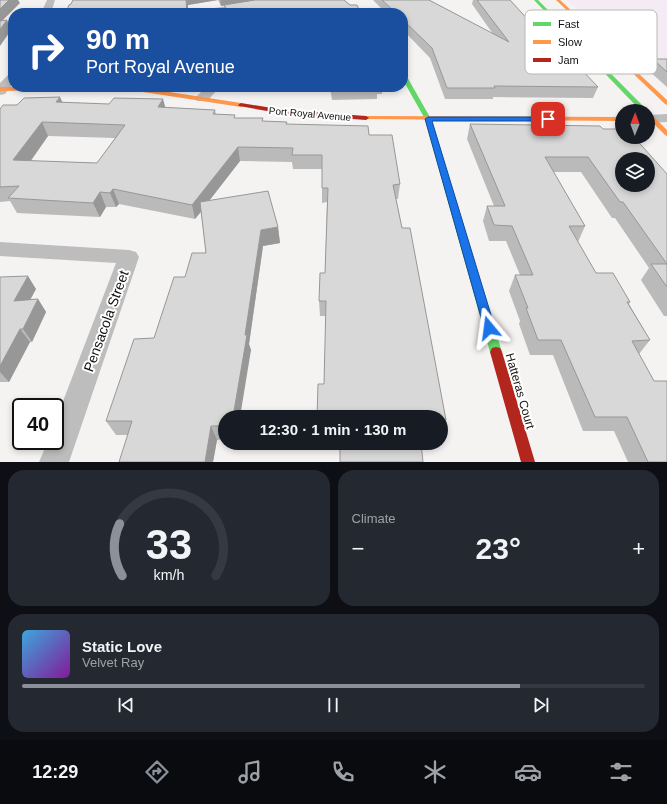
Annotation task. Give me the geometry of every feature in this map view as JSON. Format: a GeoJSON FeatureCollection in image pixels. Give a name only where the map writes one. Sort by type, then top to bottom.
{"type":"FeatureCollection","features":[{"type":"Feature","properties":{"kind":"street"},"geometry":{"type":"LineString","coordinates":[[234,8],[284,0]]}},
{"type":"Feature","properties":{"kind":"street"},"geometry":{"type":"LineString","coordinates":[[536,0],[546,10]]}},
{"type":"Feature","properties":{"kind":"street"},"geometry":{"type":"LineString","coordinates":[[558,0],[569,10]]}},
{"type":"Feature","properties":{"kind":"street"},"geometry":{"type":"LineString","coordinates":[[607,74],[636,104]]}},
{"type":"Feature","properties":{"kind":"street"},"geometry":{"type":"LineString","coordinates":[[636,74],[667,103]]}},
{"type":"Feature","properties":{"kind":"street"},"geometry":{"type":"LineString","coordinates":[[1,90],[8,82]]}},
{"type":"Feature","properties":{"kind":"street","name":"Hatteras Court"},"geometry":{"type":"LineString","coordinates":[[408,84],[428,119],[528,462]]}},
{"type":"Feature","properties":{"kind":"street","name":"Port Royal Avenue"},"geometry":{"type":"LineString","coordinates":[[164,92],[284,112],[329,117],[428,119],[615,119]]}},
{"type":"Feature","properties":{"kind":"street"},"geometry":{"type":"LineString","coordinates":[[202,98],[209,92]]}},
{"type":"Feature","properties":{"kind":"street"},"geometry":{"type":"LineString","coordinates":[[655,117],[667,118]]}},
{"type":"Feature","properties":{"kind":"street"},"geometry":{"type":"LineString","coordinates":[[655,123],[667,134]]}},
{"type":"Feature","properties":{"kind":"street","name":"Pensacola Street"},"geometry":{"type":"LineString","coordinates":[[0,249],[129,257],[54,462]]}},
{"type":"Feature","properties":{"kind":"shaded area"},"geometry":{"type":"Polygon","coordinates":[[[567,0],[667,0],[667,88],[651,74],[657,74],[657,10],[578,10],[567,0]]]}},
{"type":"Feature","properties":{"kind":"building"},"geometry":{"type":"Polygon","coordinates":[[[0,0],[9,0],[0,9],[0,0]]]}},
{"type":"Feature","properties":{"kind":"building"},"geometry":{"type":"Polygon","coordinates":[[[73,0],[186,0],[187,8],[68,8],[73,0]]]}},
{"type":"Feature","properties":{"kind":"building"},"geometry":{"type":"Polygon","coordinates":[[[255,0],[344,0],[350,5],[357,5],[358,8],[226,8],[224,5],[255,0]]]}},
{"type":"Feature","properties":{"kind":"building"},"geometry":{"type":"Polygon","coordinates":[[[382,0],[429,0],[509,42],[477,0],[510,0],[525,16],[525,74],[586,74],[598,87],[494,86],[495,88],[447,88],[432,48],[408,25],[408,8],[391,8],[382,0]]]}},
{"type":"Feature","properties":{"kind":"building"},"geometry":{"type":"Polygon","coordinates":[[[7,20],[0,29],[0,21],[7,20]]]}},
{"type":"Feature","properties":{"kind":"building"},"geometry":{"type":"Polygon","coordinates":[[[657,59],[667,59],[667,72],[657,63],[657,59]]]}},
{"type":"Feature","properties":{"kind":"building"},"geometry":{"type":"Polygon","coordinates":[[[60,97],[56,102],[109,104],[114,98],[163,99],[158,107],[215,110],[213,114],[235,115],[234,118],[263,118],[262,121],[287,122],[286,124],[368,126],[369,135],[392,135],[400,184],[393,185],[402,228],[410,228],[444,410],[317,410],[318,384],[324,384],[326,301],[319,301],[320,273],[325,273],[328,188],[322,188],[322,155],[292,155],[293,148],[238,147],[192,205],[113,189],[110,193],[100,192],[93,203],[8,198],[19,186],[0,187],[0,109],[3,105],[17,105],[24,98],[60,97]],[[42,122],[13,160],[97,163],[125,125],[42,122]]]}},
{"type":"Feature","properties":{"kind":"building"},"geometry":{"type":"Polygon","coordinates":[[[470,124],[600,126],[603,129],[615,129],[615,144],[640,144],[647,152],[615,152],[615,192],[655,192],[655,161],[667,174],[667,264],[623,202],[620,202],[588,157],[545,157],[585,226],[569,226],[596,273],[613,273],[630,302],[627,302],[650,340],[632,341],[654,381],[667,381],[667,462],[648,462],[627,417],[595,417],[561,340],[538,340],[526,308],[528,308],[515,275],[533,275],[512,226],[494,225],[487,206],[505,206],[470,124]]]}},
{"type":"Feature","properties":{"kind":"building"},"geometry":{"type":"Polygon","coordinates":[[[268,191],[278,227],[261,230],[245,335],[247,335],[234,410],[218,410],[218,426],[211,426],[205,462],[119,462],[132,421],[106,421],[134,339],[154,338],[174,277],[185,277],[192,253],[206,253],[200,202],[268,191]]]}},
{"type":"Feature","properties":{"kind":"building"},"geometry":{"type":"Polygon","coordinates":[[[651,264],[667,264],[667,287],[651,264]]]}},
{"type":"Feature","properties":{"kind":"building"},"geometry":{"type":"Polygon","coordinates":[[[28,276],[14,301],[38,299],[23,329],[20,329],[0,366],[0,277],[28,276]]]}},
{"type":"Feature","properties":{"kind":"building"},"geometry":{"type":"Polygon","coordinates":[[[340,450],[422,450],[423,462],[340,462],[340,450]]]}},
{"type":"Feature","properties":{"kind":"traffic: fast"},"geometry":{"type":"LineString","coordinates":[[536,0],[546,10]]}},
{"type":"Feature","properties":{"kind":"traffic: fast"},"geometry":{"type":"LineString","coordinates":[[609,74],[638,104]]}},
{"type":"Feature","properties":{"kind":"traffic: fast"},"geometry":{"type":"LineString","coordinates":[[408,84],[428,119],[496,352]]}},
{"type":"Feature","properties":{"kind":"traffic: slow"},"geometry":{"type":"LineString","coordinates":[[558,0],[569,10]]}},
{"type":"Feature","properties":{"kind":"traffic: slow"},"geometry":{"type":"LineString","coordinates":[[636,74],[667,103]]}},
{"type":"Feature","properties":{"kind":"traffic: slow"},"geometry":{"type":"LineString","coordinates":[[0,89],[8,89]]}},
{"type":"Feature","properties":{"kind":"traffic: slow"},"geometry":{"type":"LineString","coordinates":[[156,92],[241,105]]}},
{"type":"Feature","properties":{"kind":"traffic: slow"},"geometry":{"type":"LineString","coordinates":[[366,118],[615,119]]}},
{"type":"Feature","properties":{"kind":"traffic: slow"},"geometry":{"type":"LineString","coordinates":[[655,121],[667,134]]}},
{"type":"Feature","properties":{"kind":"traffic: jam"},"geometry":{"type":"LineString","coordinates":[[241,105],[284,112],[366,118]]}},
{"type":"Feature","properties":{"kind":"traffic: jam"},"geometry":{"type":"LineString","coordinates":[[496,352],[528,462]]}},
{"type":"Feature","properties":{"kind":"route"},"geometry":{"type":"LineString","coordinates":[[489,328],[428,119],[548,119]]}}]}
